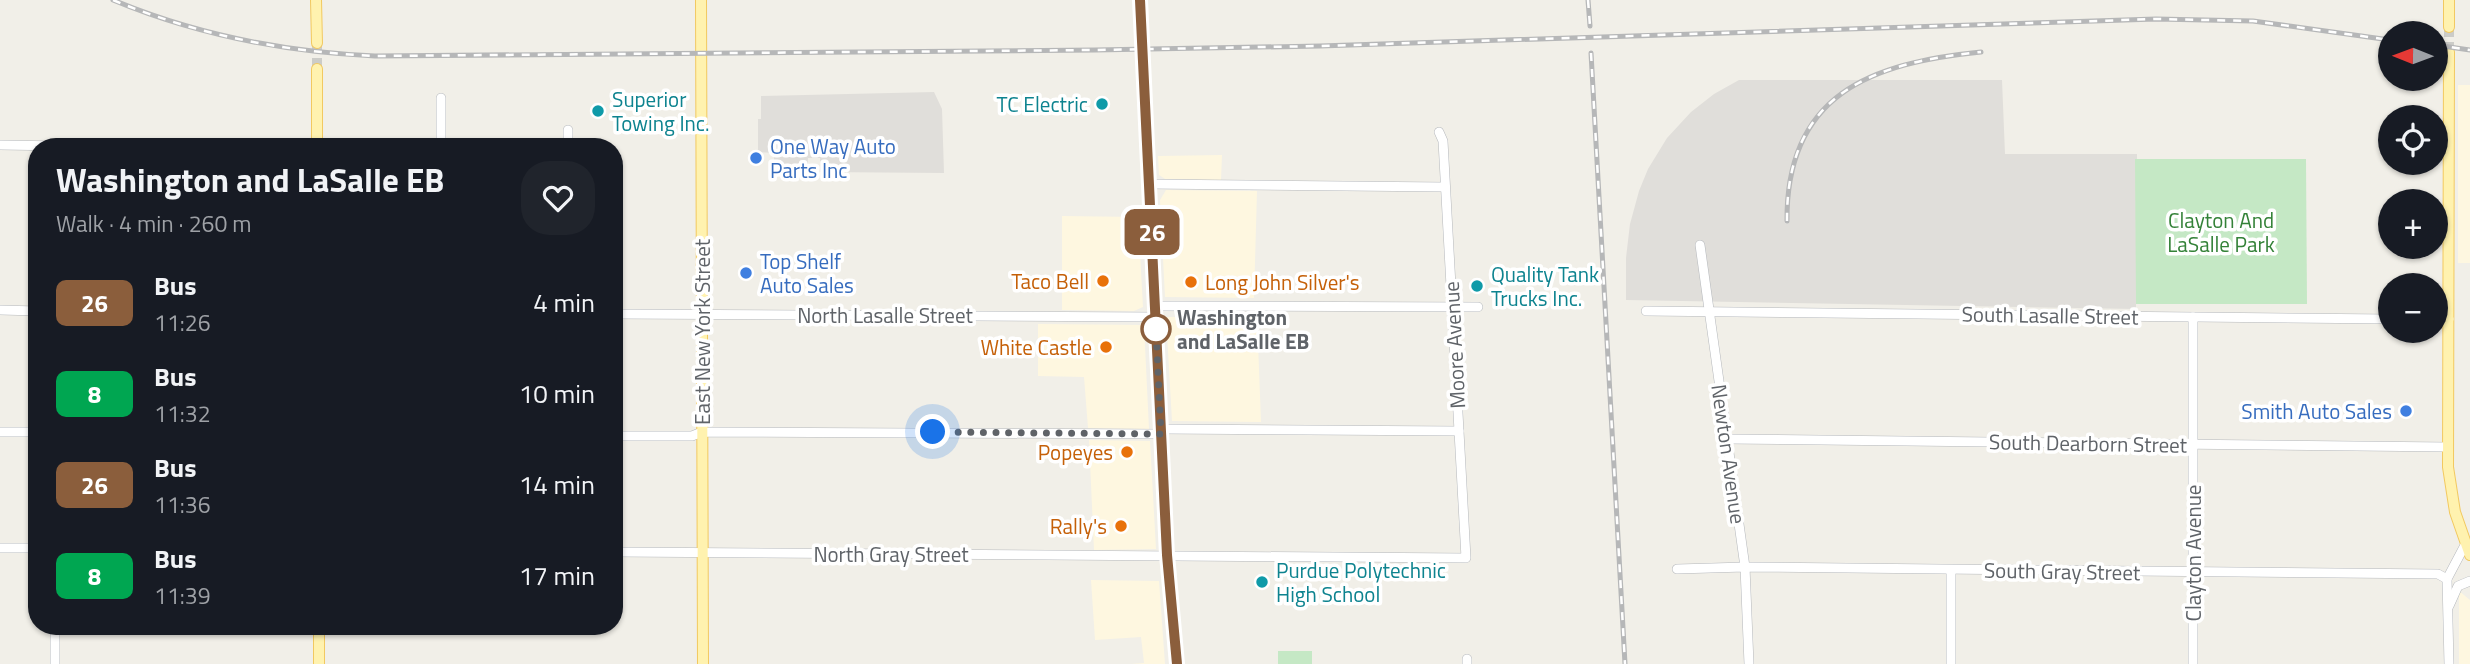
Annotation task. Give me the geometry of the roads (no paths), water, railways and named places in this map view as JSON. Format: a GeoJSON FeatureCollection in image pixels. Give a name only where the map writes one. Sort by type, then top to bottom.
{"type":"FeatureCollection","features":[{"type":"Feature","properties":{"kind":"main road"},"geometry":{"type":"LineString","coordinates":[[316,0],[317,43]]}},
{"type":"Feature","properties":{"kind":"main road","name":"East New York Street"},"geometry":{"type":"LineString","coordinates":[[701,0],[703,664]]}},
{"type":"Feature","properties":{"kind":"main road"},"geometry":{"type":"LineString","coordinates":[[1140,0],[1167,555],[1177,664]]}},
{"type":"Feature","properties":{"kind":"main road"},"geometry":{"type":"LineString","coordinates":[[2449,0],[2449,27]]}},
{"type":"Feature","properties":{"kind":"main road"},"geometry":{"type":"LineString","coordinates":[[2449,52],[2448,447],[2451,493],[2468,550]]}},
{"type":"Feature","properties":{"kind":"main road"},"geometry":{"type":"LineString","coordinates":[[317,69],[317,138]]}},
{"type":"Feature","properties":{"kind":"main road"},"geometry":{"type":"LineString","coordinates":[[319,635],[319,664]]}},
{"type":"Feature","properties":{"kind":"street"},"geometry":{"type":"LineString","coordinates":[[441,98],[441,138]]}},
{"type":"Feature","properties":{"kind":"street"},"geometry":{"type":"LineString","coordinates":[[568,130],[568,138]]}},
{"type":"Feature","properties":{"kind":"street","name":"Moore Avenue"},"geometry":{"type":"LineString","coordinates":[[1167,555],[1466,558],[1443,141],[1440,132]]}},
{"type":"Feature","properties":{"kind":"street"},"geometry":{"type":"LineString","coordinates":[[0,145],[28,145]]}},
{"type":"Feature","properties":{"kind":"street"},"geometry":{"type":"LineString","coordinates":[[1149,184],[1445,187]]}},
{"type":"Feature","properties":{"kind":"street","name":"Newton Avenue"},"geometry":{"type":"LineString","coordinates":[[1700,245],[1745,567],[1749,664]]}},
{"type":"Feature","properties":{"kind":"street"},"geometry":{"type":"LineString","coordinates":[[1155,312],[1478,307]]}},
{"type":"Feature","properties":{"kind":"street"},"geometry":{"type":"LineString","coordinates":[[0,310],[28,311]]}},
{"type":"Feature","properties":{"kind":"street","name":"South Lasalle Street"},"geometry":{"type":"LineString","coordinates":[[1646,311],[2378,319]]}},
{"type":"Feature","properties":{"kind":"street","name":"North Lasalle Street"},"geometry":{"type":"LineString","coordinates":[[623,314],[1155,312]]}},
{"type":"Feature","properties":{"kind":"street","name":"Clayton Avenue"},"geometry":{"type":"LineString","coordinates":[[2193,317],[2193,664]]}},
{"type":"Feature","properties":{"kind":"street"},"geometry":{"type":"LineString","coordinates":[[623,436],[692,436],[702,432],[1459,431]]}},
{"type":"Feature","properties":{"kind":"street"},"geometry":{"type":"LineString","coordinates":[[0,432],[28,432]]}},
{"type":"Feature","properties":{"kind":"street","name":"South Dearborn Street"},"geometry":{"type":"LineString","coordinates":[[1727,439],[2448,447]]}},
{"type":"Feature","properties":{"kind":"street"},"geometry":{"type":"LineString","coordinates":[[0,548],[28,548]]}},
{"type":"Feature","properties":{"kind":"street"},"geometry":{"type":"LineString","coordinates":[[2449,606],[2446,603],[2446,579],[2468,550]]}},
{"type":"Feature","properties":{"kind":"street","name":"North Gray Street"},"geometry":{"type":"LineString","coordinates":[[623,552],[1167,555]]}},
{"type":"Feature","properties":{"kind":"street","name":"South Gray Street"},"geometry":{"type":"LineString","coordinates":[[1677,569],[1745,567],[2439,575],[2446,579]]}},
{"type":"Feature","properties":{"kind":"street"},"geometry":{"type":"LineString","coordinates":[[1951,570],[1951,664]]}},
{"type":"Feature","properties":{"kind":"street"},"geometry":{"type":"LineString","coordinates":[[2449,664],[2449,606],[2458,586],[2470,581]]}},
{"type":"Feature","properties":{"kind":"street"},"geometry":{"type":"LineString","coordinates":[[55,635],[55,664]]}},
{"type":"Feature","properties":{"kind":"tunnel"},"geometry":{"type":"LineString","coordinates":[[2449,27],[2449,52]]}},
{"type":"Feature","properties":{"kind":"tunnel"},"geometry":{"type":"LineString","coordinates":[[317,43],[317,69]]}},
{"type":"Feature","properties":{"kind":"railway"},"geometry":{"type":"LineString","coordinates":[[113,0],[177,23],[242,40],[375,56],[1320,46],[2156,19],[2253,21],[2378,38]]}},
{"type":"Feature","properties":{"kind":"railway"},"geometry":{"type":"LineString","coordinates":[[1588,0],[1590,26]]}},
{"type":"Feature","properties":{"kind":"railway"},"geometry":{"type":"LineString","coordinates":[[2448,47],[2470,50]]}},
{"type":"Feature","properties":{"kind":"railway"},"geometry":{"type":"LineString","coordinates":[[1787,221],[1791,178],[1801,143],[1819,115],[1842,93],[1871,77],[1904,65],[1981,52]]}},
{"type":"Feature","properties":{"kind":"railway"},"geometry":{"type":"LineString","coordinates":[[1591,53],[1625,664]]}},
{"type":"Feature","properties":{"kind":"place","name":"TC Electric"},"geometry":{"type":"Point","coordinates":[1102,104]}},
{"type":"Feature","properties":{"kind":"place","name":"Superior Towing Inc."},"geometry":{"type":"Point","coordinates":[598,111]}},
{"type":"Feature","properties":{"kind":"place","name":"One Way Auto Parts Inc"},"geometry":{"type":"Point","coordinates":[756,158]}},
{"type":"Feature","properties":{"kind":"place","name":"Top Shelf Auto Sales"},"geometry":{"type":"Point","coordinates":[746,273]}},
{"type":"Feature","properties":{"kind":"place","name":"Taco Bell"},"geometry":{"type":"Point","coordinates":[1103,281]}},
{"type":"Feature","properties":{"kind":"place","name":"Long John Silver's"},"geometry":{"type":"Point","coordinates":[1191,282]}},
{"type":"Feature","properties":{"kind":"place","name":"Quality Tank Trucks Inc."},"geometry":{"type":"Point","coordinates":[1477,286]}},
{"type":"Feature","properties":{"kind":"place","name":"Washington and LaSalle EB"},"geometry":{"type":"Point","coordinates":[1156,329]}},
{"type":"Feature","properties":{"kind":"place","name":"White Castle"},"geometry":{"type":"Point","coordinates":[1106,347]}},
{"type":"Feature","properties":{"kind":"place","name":"Smith Auto Sales"},"geometry":{"type":"Point","coordinates":[2406,411]}},
{"type":"Feature","properties":{"kind":"place","name":"Popeyes"},"geometry":{"type":"Point","coordinates":[1127,452]}},
{"type":"Feature","properties":{"kind":"place","name":"Rally's"},"geometry":{"type":"Point","coordinates":[1121,526]}},
{"type":"Feature","properties":{"kind":"place","name":"Purdue Polytechnic High School"},"geometry":{"type":"Point","coordinates":[1262,582]}},
{"type":"Feature","properties":{"kind":"park label","name":"Clayton And LaSalle Park"},"geometry":{"type":"Point","coordinates":[2221,232]}}]}
